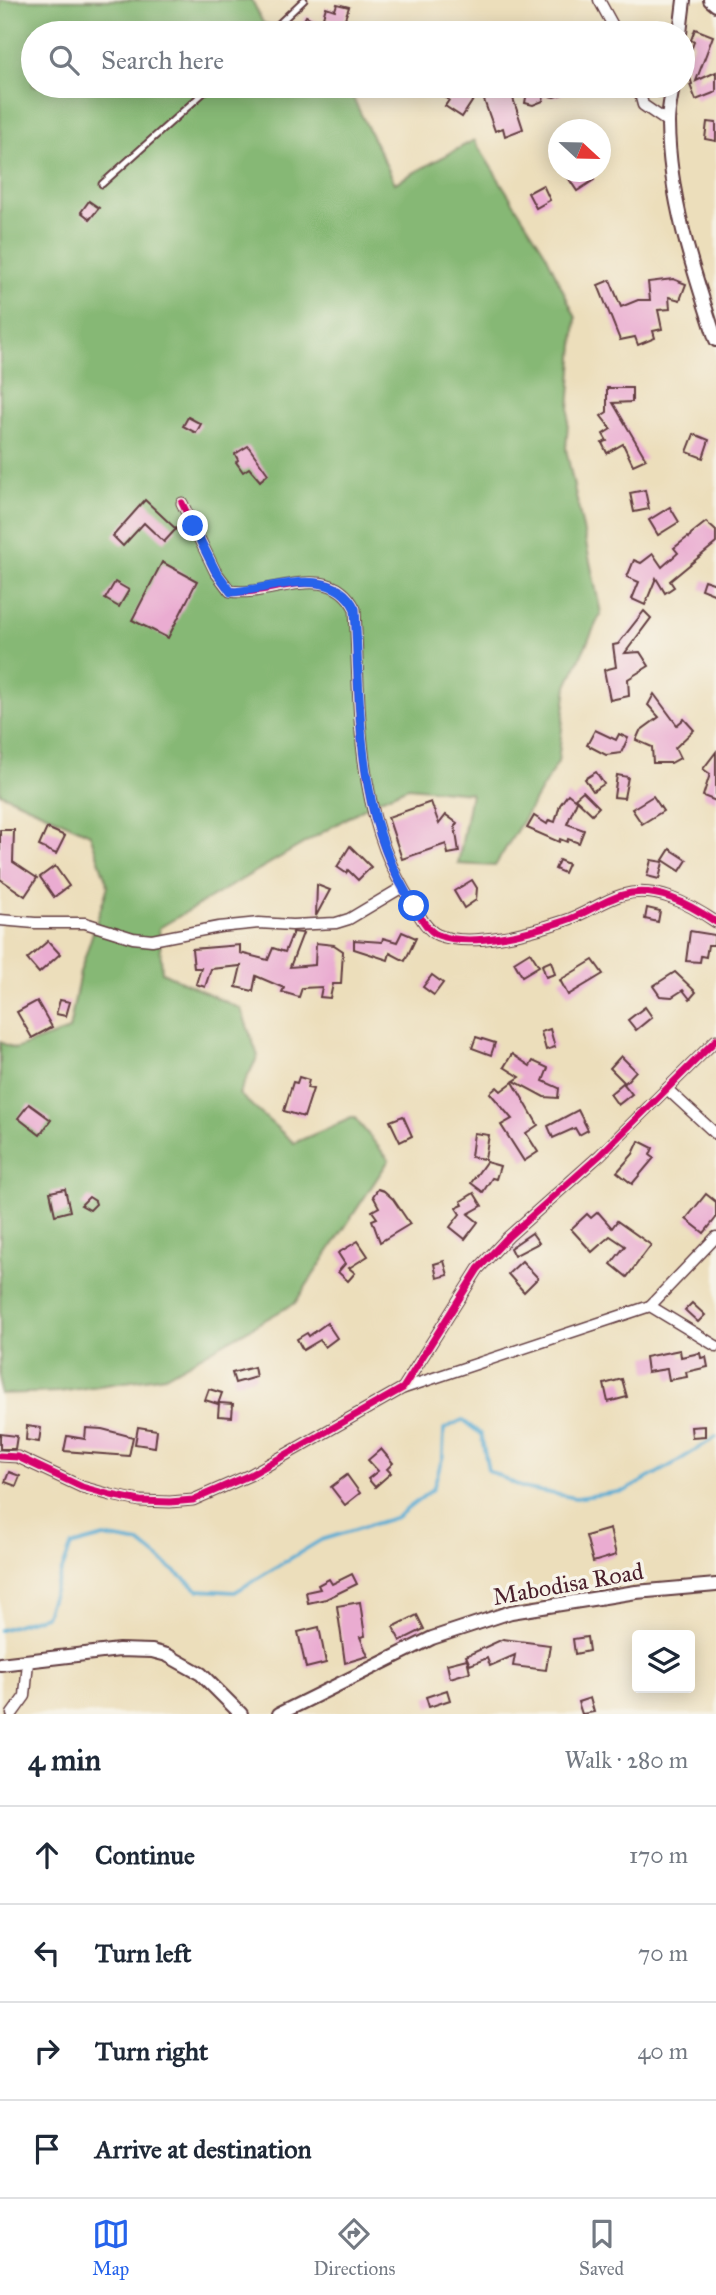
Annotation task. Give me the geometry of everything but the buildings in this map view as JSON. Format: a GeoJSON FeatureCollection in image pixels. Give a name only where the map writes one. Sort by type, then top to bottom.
{"type":"FeatureCollection","features":[{"type":"Feature","properties":{"kind":"street"},"geometry":{"type":"LineString","coordinates":[[599,0],[610,21]]}},
{"type":"Feature","properties":{"kind":"street"},"geometry":{"type":"LineString","coordinates":[[681,21],[684,0]]}},
{"type":"Feature","properties":{"kind":"street"},"geometry":{"type":"LineString","coordinates":[[709,0],[716,5]]}},
{"type":"Feature","properties":{"kind":"street"},"geometry":{"type":"LineString","coordinates":[[641,98],[643,104],[668,122]]}},
{"type":"Feature","properties":{"kind":"street"},"geometry":{"type":"LineString","coordinates":[[671,98],[668,122],[676,195],[685,242],[716,340]]}},
{"type":"Feature","properties":{"kind":"street"},"geometry":{"type":"LineString","coordinates":[[182,503],[215,570],[231,592],[292,583],[329,584],[351,601],[355,609],[364,771],[376,823],[401,888],[431,932],[460,940],[499,937],[565,921],[623,895],[648,891],[678,901],[716,922]]}},
{"type":"Feature","properties":{"kind":"street"},"geometry":{"type":"LineString","coordinates":[[0,920],[85,923],[133,938],[152,940],[219,927],[259,923],[336,923],[349,919],[401,888]]}},
{"type":"Feature","properties":{"kind":"street"},"geometry":{"type":"LineString","coordinates":[[403,1388],[478,1269],[508,1237],[600,1155],[716,1040]]}},
{"type":"Feature","properties":{"kind":"street"},"geometry":{"type":"LineString","coordinates":[[667,1089],[716,1135]]}},
{"type":"Feature","properties":{"kind":"street"},"geometry":{"type":"LineString","coordinates":[[0,1456],[18,1457],[82,1486],[140,1501],[193,1500],[250,1475],[403,1388],[650,1306],[716,1237]]}},
{"type":"Feature","properties":{"kind":"street"},"geometry":{"type":"LineString","coordinates":[[650,1306],[716,1346]]}},
{"type":"Feature","properties":{"kind":"street","name":"Mabodisa Road"},"geometry":{"type":"LineString","coordinates":[[279,1714],[432,1638],[511,1612],[636,1592],[716,1586]]}},
{"type":"Feature","properties":{"kind":"street"},"geometry":{"type":"LineString","coordinates":[[0,1664],[119,1650],[152,1651],[167,1655],[201,1674],[241,1714]]}},
{"type":"Feature","properties":{"kind":"street"},"geometry":{"type":"LineString","coordinates":[[12,1714],[25,1696],[28,1661]]}},
{"type":"Feature","properties":{"kind":"lane"},"geometry":{"type":"LineString","coordinates":[[282,21],[304,0]]}},
{"type":"Feature","properties":{"kind":"lane"},"geometry":{"type":"LineString","coordinates":[[102,184],[198,98]]}},
{"type":"Feature","properties":{"kind":"green space"},"geometry":{"type":"Polygon","coordinates":[[[0,0],[252,0],[262,21],[21,21],[21,98],[353,98],[395,183],[474,140],[546,254],[576,318],[566,449],[601,613],[567,686],[558,762],[495,866],[458,864],[471,793],[408,787],[378,800],[159,928],[162,972],[241,1009],[258,1056],[239,1094],[294,1143],[354,1117],[389,1160],[295,1303],[165,1376],[59,1392],[0,1394],[0,1042],[15,1049],[69,1030],[80,972],[108,886],[90,834],[0,793],[0,0]]]}},
{"type":"Feature","properties":{"kind":"waterway"},"geometry":{"type":"LineString","coordinates":[[0,1630],[45,1616],[71,1546],[104,1537],[140,1543],[198,1590],[235,1592],[321,1540],[397,1517],[433,1489],[443,1456],[444,1429],[462,1420],[481,1434],[488,1470],[523,1488],[576,1498],[625,1491],[716,1437]]}},
{"type":"Feature","properties":{"kind":"cycle path"},"geometry":{"type":"LineString","coordinates":[[182,503],[215,571],[230,591],[246,592],[315,583],[331,586],[344,594],[355,609],[360,723],[370,798],[393,870],[420,917],[434,933],[452,939],[467,940],[518,934],[571,918],[622,895],[647,892],[671,898],[716,922]]}},
{"type":"Feature","properties":{"kind":"cycle path"},"geometry":{"type":"LineString","coordinates":[[0,1456],[18,1457],[82,1487],[111,1495],[140,1501],[193,1500],[250,1475],[403,1388],[478,1269],[508,1237],[600,1155],[716,1040]]}},
{"type":"Feature","properties":{"kind":"route"},"geometry":{"type":"LineString","coordinates":[[193,526],[215,570],[231,592],[292,583],[329,584],[351,601],[355,609],[364,771],[376,823],[389,860],[401,888],[414,906]]}}]}
